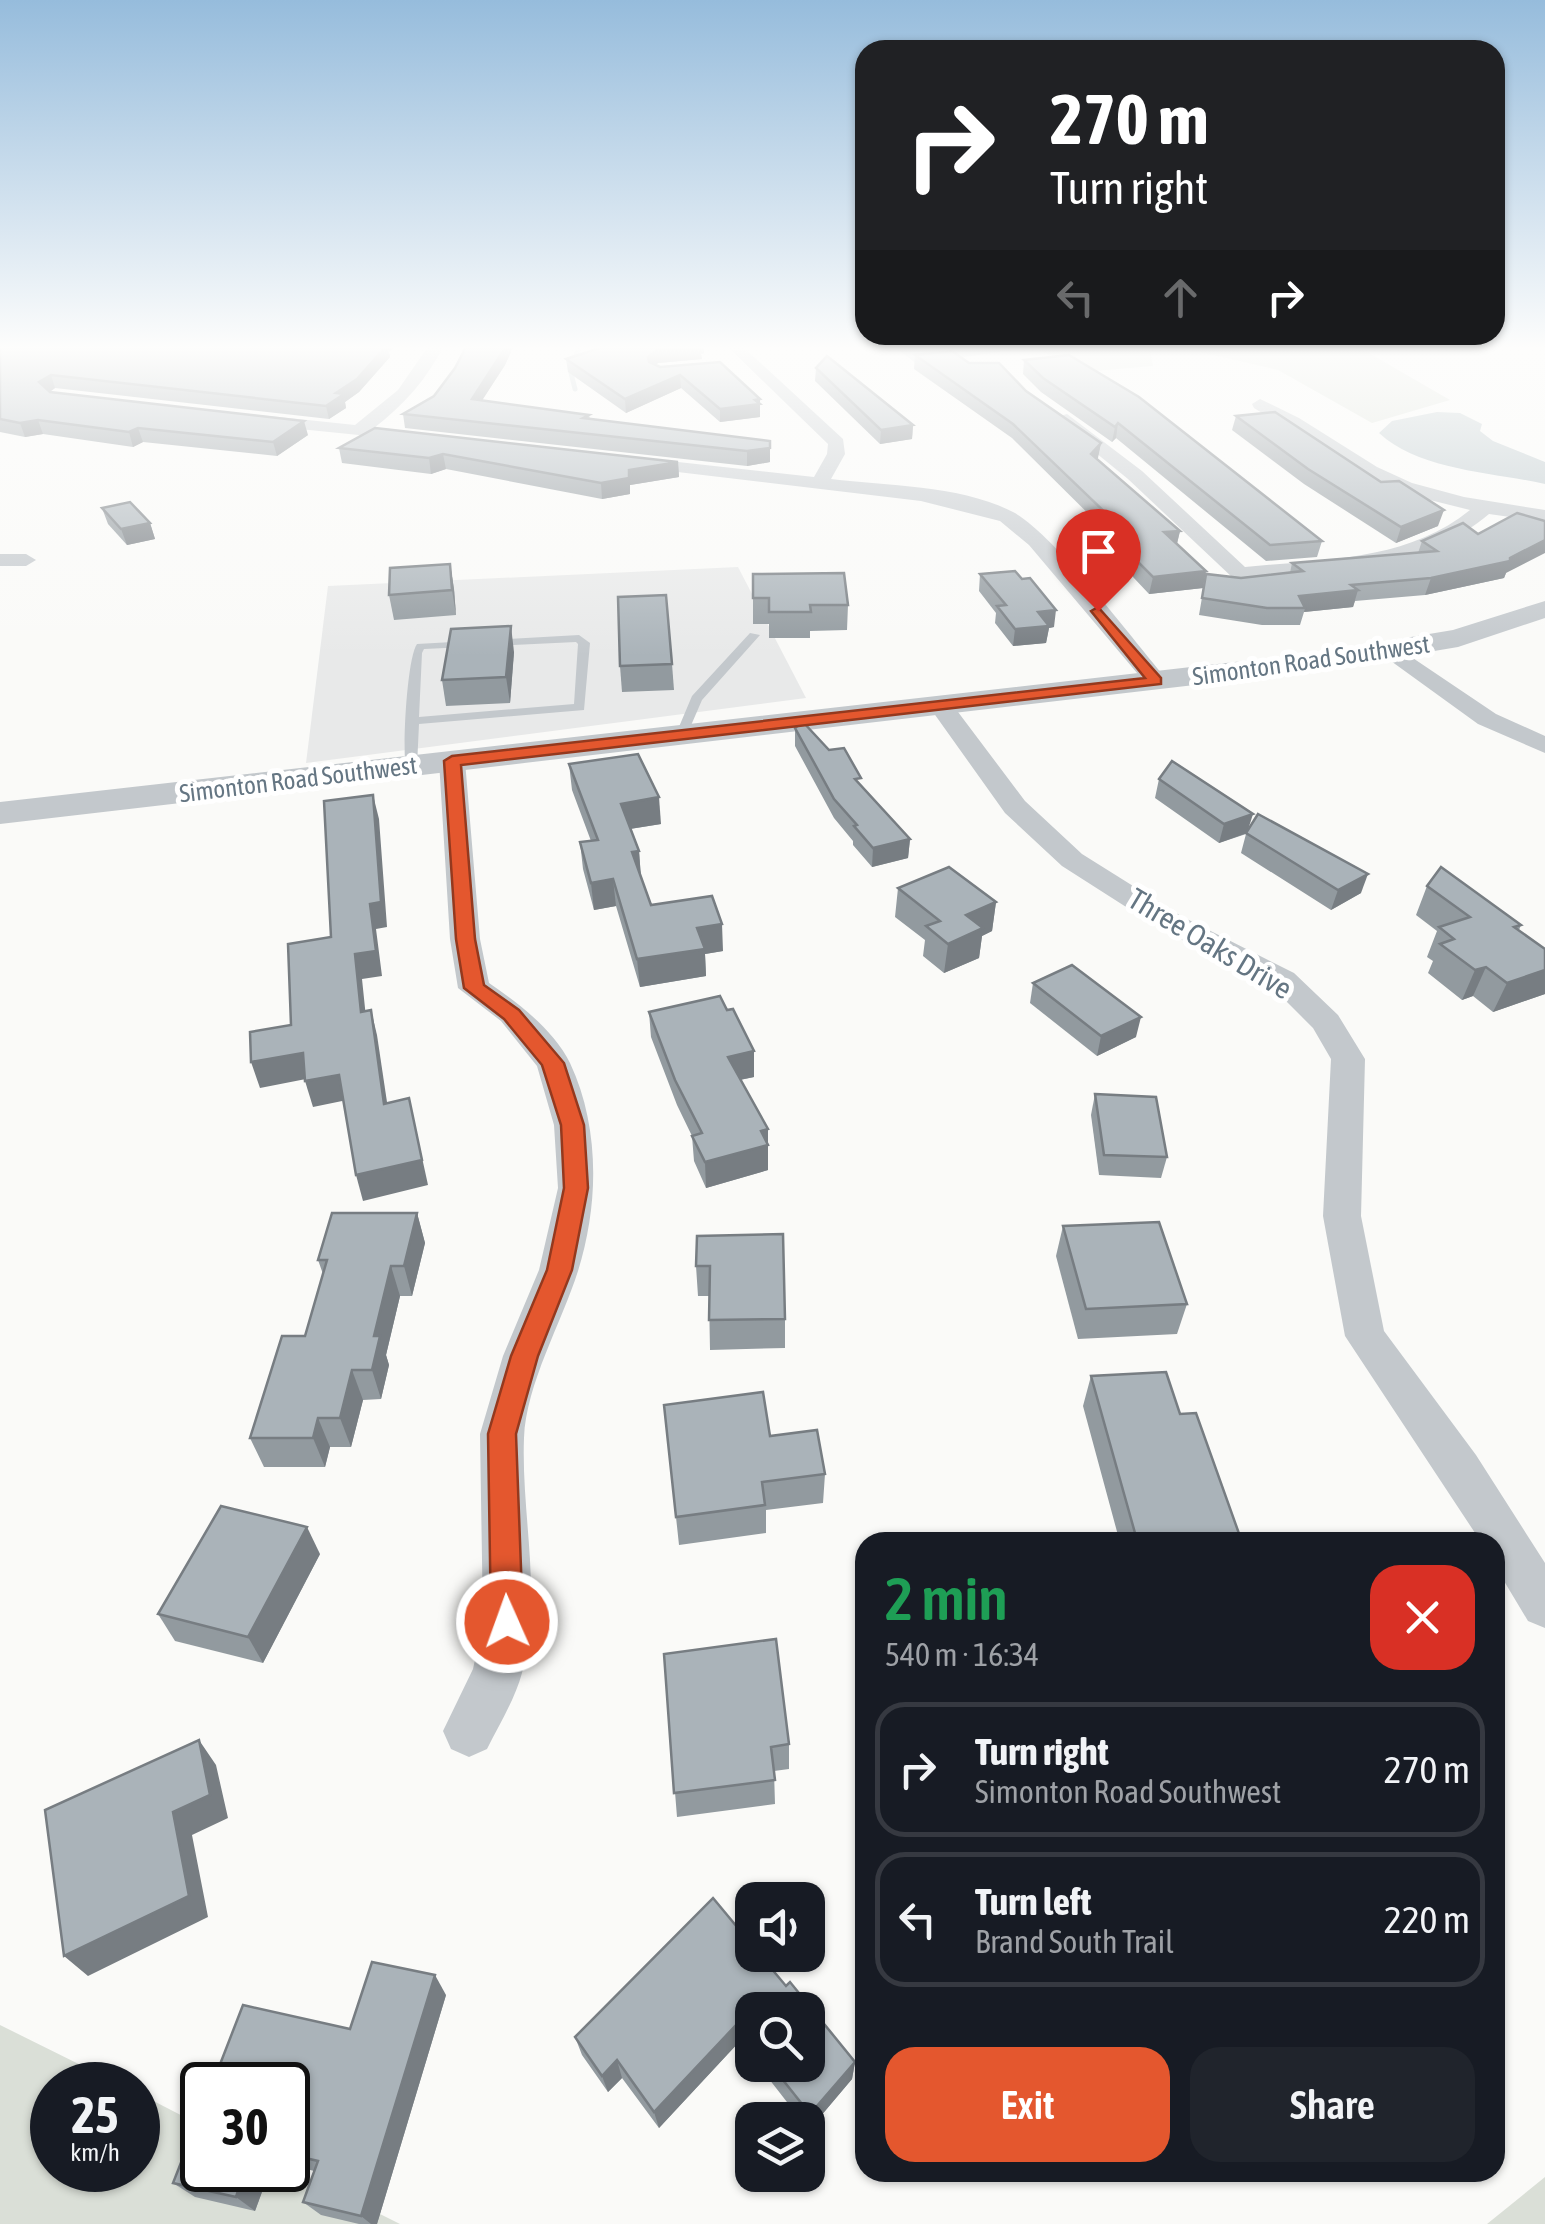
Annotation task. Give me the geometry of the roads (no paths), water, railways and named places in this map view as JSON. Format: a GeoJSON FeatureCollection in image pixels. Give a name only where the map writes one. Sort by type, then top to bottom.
{"type":"FeatureCollection","features":[{"type":"Feature","properties":{"kind":"street"},"geometry":{"type":"LineString","coordinates":[[819,484],[837,449]]}},
{"type":"Feature","properties":{"kind":"street"},"geometry":{"type":"LineString","coordinates":[[1101,449],[1135,475],[1240,574],[1403,553],[1455,534],[1485,507]]}},
{"type":"Feature","properties":{"kind":"street"},"geometry":{"type":"LineString","coordinates":[[1339,449],[1386,479],[1485,507],[1545,516]]}},
{"type":"Feature","properties":{"kind":"street"},"geometry":{"type":"LineString","coordinates":[[608,460],[921,495],[1007,517],[1036,540],[1156,681]]}},
{"type":"Feature","properties":{"kind":"street"},"geometry":{"type":"LineString","coordinates":[[0,560],[26,560]]}},
{"type":"Feature","properties":{"kind":"street","name":"Simonton Road Southwest"},"geometry":{"type":"LineString","coordinates":[[0,813],[1392,652],[1458,638],[1545,609]]}},
{"type":"Feature","properties":{"kind":"street"},"geometry":{"type":"LineString","coordinates":[[1392,652],[1472,710],[1545,745]]}},
{"type":"Feature","properties":{"kind":"street","name":"Three Oaks Drive"},"geometry":{"type":"LineString","coordinates":[[940,704],[1014,807],[1072,860],[1170,922],[1283,980],[1326,1022],[1348,1059],[1342,1216],[1365,1336],[1460,1469],[1499,1532]]}},
{"type":"Feature","properties":{"kind":"street"},"geometry":{"type":"LineString","coordinates":[[452,761],[466,939],[474,988],[512,1014],[553,1063],[572,1125],[576,1188],[560,1270],[524,1356],[502,1434],[507,1622],[497,1674],[469,1731]]}},
{"type":"Feature","properties":{"kind":"street","name":"Three Oaks Drive"},"geometry":{"type":"LineString","coordinates":[[1505,1541],[1545,1605]]}},
{"type":"Feature","properties":{"kind":"lane"},"geometry":{"type":"LineString","coordinates":[[682,734],[696,698],[754,635]]}},
{"type":"Feature","properties":{"kind":"lane"},"geometry":{"type":"LineString","coordinates":[[410,766],[412,722],[416,653],[421,646],[579,638],[584,643],[580,707],[412,722]]}}]}
